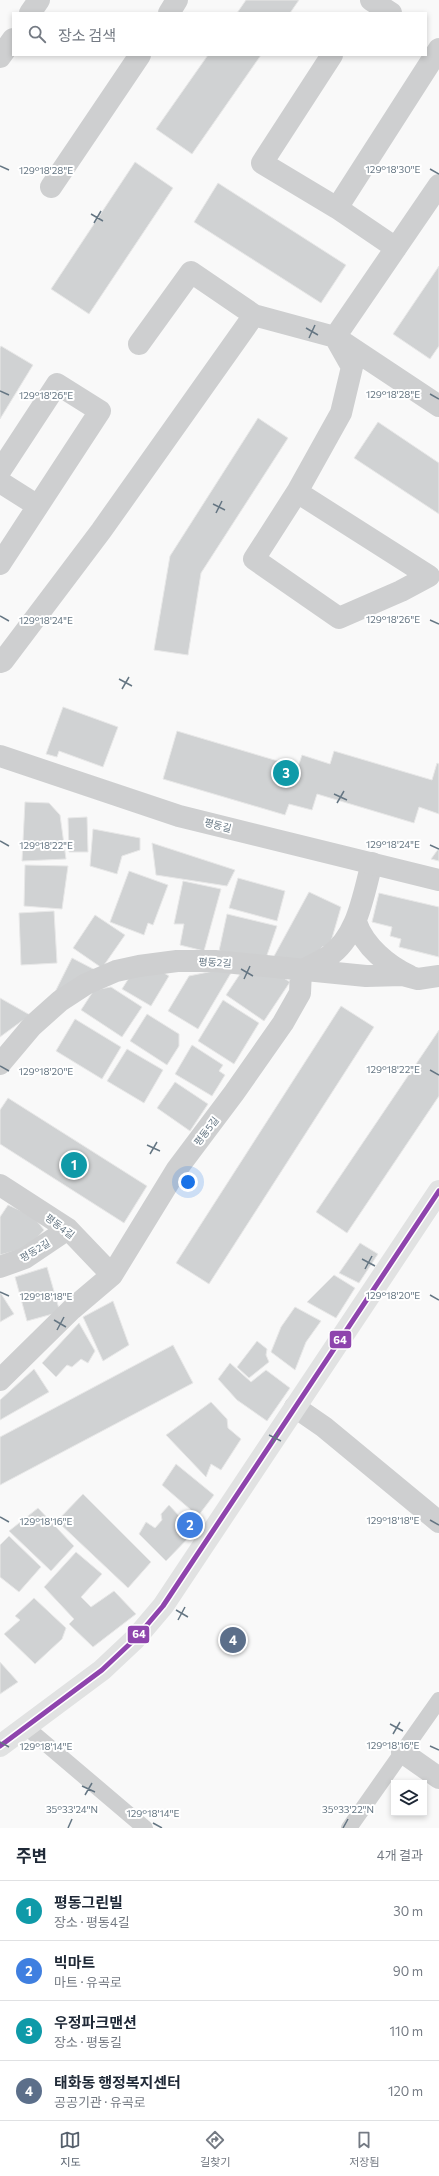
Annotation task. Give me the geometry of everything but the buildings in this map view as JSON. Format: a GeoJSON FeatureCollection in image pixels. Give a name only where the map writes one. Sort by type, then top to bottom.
{"type":"FeatureCollection","features":[{"type":"Feature","properties":{"kind":"main road"},"geometry":{"type":"LineString","coordinates":[[0,1746],[102,1670],[135,1639],[154,1617],[439,1191]]}},
{"type":"Feature","properties":{"kind":"street"},"geometry":{"type":"LineString","coordinates":[[31,12],[39,0]]}},
{"type":"Feature","properties":{"kind":"street"},"geometry":{"type":"LineString","coordinates":[[170,12],[177,0]]}},
{"type":"Feature","properties":{"kind":"street"},"geometry":{"type":"LineString","coordinates":[[361,12],[368,0]]}},
{"type":"Feature","properties":{"kind":"street"},"geometry":{"type":"LineString","coordinates":[[371,0],[389,12]]}},
{"type":"Feature","properties":{"kind":"street"},"geometry":{"type":"LineString","coordinates":[[427,38],[439,46]]}},
{"type":"Feature","properties":{"kind":"street"},"geometry":{"type":"LineString","coordinates":[[0,57],[12,40]]}},
{"type":"Feature","properties":{"kind":"street"},"geometry":{"type":"LineString","coordinates":[[337,208],[439,49]]}},
{"type":"Feature","properties":{"kind":"street"},"geometry":{"type":"LineString","coordinates":[[51,187],[139,56]]}},
{"type":"Feature","properties":{"kind":"street"},"geometry":{"type":"LineString","coordinates":[[331,56],[262,163],[337,208],[396,248]]}},
{"type":"Feature","properties":{"kind":"street"},"geometry":{"type":"LineString","coordinates":[[335,337],[439,185]]}},
{"type":"Feature","properties":{"kind":"street"},"geometry":{"type":"LineString","coordinates":[[139,344],[191,272],[254,315],[335,337],[439,406]]}},
{"type":"Feature","properties":{"kind":"street"},"geometry":{"type":"LineString","coordinates":[[0,662],[100,531],[254,315]]}},
{"type":"Feature","properties":{"kind":"street"},"geometry":{"type":"LineString","coordinates":[[335,337],[352,367],[341,413],[297,492],[254,559],[339,618],[401,591],[434,579]]}},
{"type":"Feature","properties":{"kind":"street"},"geometry":{"type":"LineString","coordinates":[[0,471],[57,384],[100,411],[0,564]]}},
{"type":"Feature","properties":{"kind":"street"},"geometry":{"type":"LineString","coordinates":[[0,482],[38,506]]}},
{"type":"Feature","properties":{"kind":"street"},"geometry":{"type":"LineString","coordinates":[[297,492],[434,579]]}},
{"type":"Feature","properties":{"kind":"street","name":"평동길"},"geometry":{"type":"LineString","coordinates":[[0,756],[179,816],[439,880]]}},
{"type":"Feature","properties":{"kind":"street"},"geometry":{"type":"LineString","coordinates":[[301,971],[330,956],[356,922],[372,863]]}},
{"type":"Feature","properties":{"kind":"street"},"geometry":{"type":"LineString","coordinates":[[356,922],[364,940],[375,952],[399,971],[418,978]]}},
{"type":"Feature","properties":{"kind":"street","name":"평동2길"},"geometry":{"type":"LineString","coordinates":[[0,1064],[32,1026],[60,1001],[86,984],[116,971],[139,966],[177,960],[215,961],[301,971],[366,976],[403,975],[418,978],[439,976]]}},
{"type":"Feature","properties":{"kind":"street","name":"평동5길"},"geometry":{"type":"LineString","coordinates":[[0,1380],[72,1309],[112,1275],[176,1169],[234,1093],[283,1022],[300,993],[301,971]]}},
{"type":"Feature","properties":{"kind":"street","name":"평동2길"},"geometry":{"type":"LineString","coordinates":[[0,1047],[32,1026]]}},
{"type":"Feature","properties":{"kind":"street","name":"평동4길"},"geometry":{"type":"LineString","coordinates":[[0,1185],[68,1229],[112,1275]]}},
{"type":"Feature","properties":{"kind":"street","name":"평동2길"},"geometry":{"type":"LineString","coordinates":[[0,1267],[25,1258],[68,1229]]}},
{"type":"Feature","properties":{"kind":"street"},"geometry":{"type":"LineString","coordinates":[[295,1407],[324,1427],[439,1522]]}},
{"type":"Feature","properties":{"kind":"street"},"geometry":{"type":"LineString","coordinates":[[402,1752],[439,1778]]}},
{"type":"Feature","properties":{"kind":"lane"},"geometry":{"type":"LineString","coordinates":[[349,1828],[439,1700]]}},
{"type":"Feature","properties":{"kind":"lane"},"geometry":{"type":"LineString","coordinates":[[26,1727],[145,1828]]}},
{"type":"Feature","properties":{"kind":"transit line","name":"64"},"geometry":{"type":"LineString","coordinates":[[0,1746],[102,1670],[135,1639],[163,1606],[439,1191]]}},
{"type":"Feature","properties":{"kind":"place","name":"우정파크맨션"},"geometry":{"type":"Point","coordinates":[286,773]}},
{"type":"Feature","properties":{"kind":"place","name":"평동그린빌"},"geometry":{"type":"Point","coordinates":[74,1165]}},
{"type":"Feature","properties":{"kind":"place","name":"빅마트"},"geometry":{"type":"Point","coordinates":[190,1525]}},
{"type":"Feature","properties":{"kind":"place","name":"태화동 행정복지센터"},"geometry":{"type":"Point","coordinates":[233,1640]}}]}
